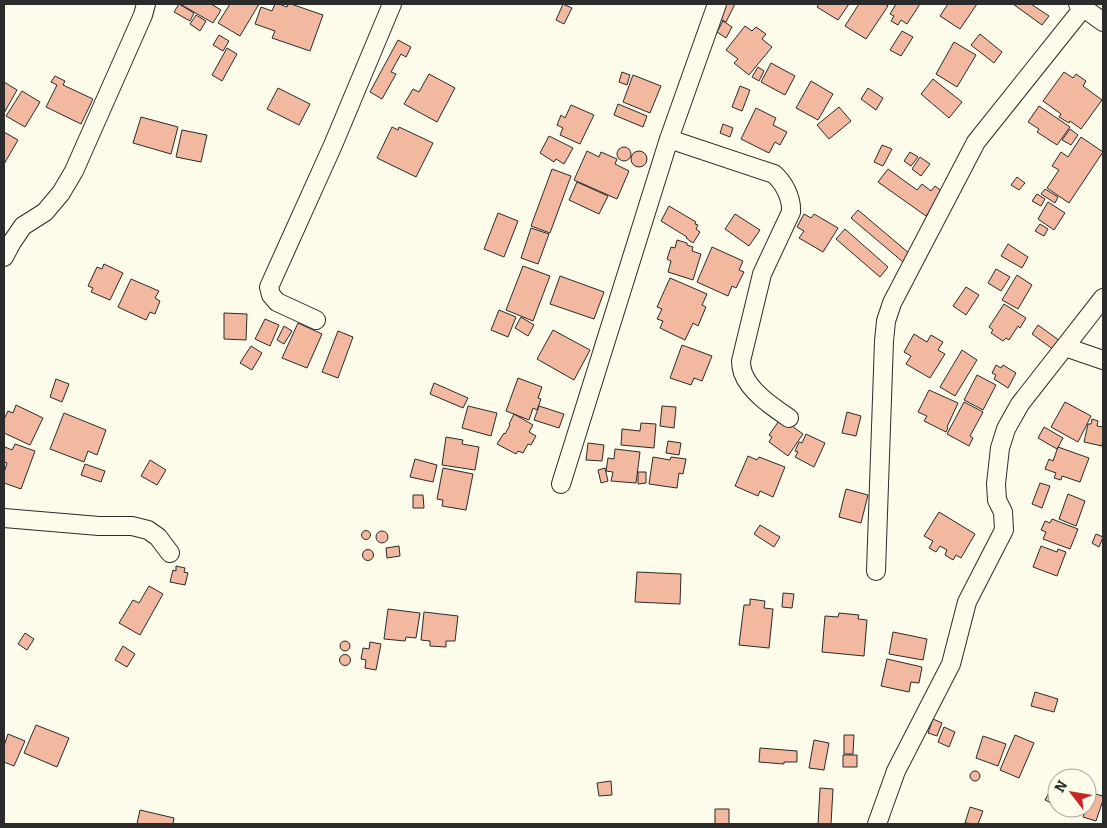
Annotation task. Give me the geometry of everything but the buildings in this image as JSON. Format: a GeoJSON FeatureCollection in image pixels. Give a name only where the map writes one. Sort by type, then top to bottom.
{"type":"FeatureCollection","features":[{"type":"Feature","properties":{"kind":"street"},"geometry":{"type":"LineString","coordinates":[[4,257],[23,226],[45,212],[61,193],[74,172],[143,15],[146,4]]}},
{"type":"Feature","properties":{"kind":"street"},"geometry":{"type":"LineString","coordinates":[[316,320],[277,302],[270,295],[270,287],[392,4]]}},
{"type":"Feature","properties":{"kind":"street"},"geometry":{"type":"LineString","coordinates":[[561,484],[669,139],[717,4]]}},
{"type":"Feature","properties":{"kind":"street"},"geometry":{"type":"LineString","coordinates":[[876,571],[884,341],[886,321],[892,303],[976,142],[1081,6],[1103,22]]}},
{"type":"Feature","properties":{"kind":"street"},"geometry":{"type":"LineString","coordinates":[[669,139],[774,174],[787,192],[791,212],[762,274],[741,361],[748,384],[767,403],[789,418]]}},
{"type":"Feature","properties":{"kind":"street"},"geometry":{"type":"LineString","coordinates":[[877,824],[896,772],[951,664],[968,602],[1004,530],[1003,512],[997,500],[996,484],[1000,448],[1006,429],[1020,404],[1103,298]]}},
{"type":"Feature","properties":{"kind":"street"},"geometry":{"type":"LineString","coordinates":[[1065,347],[1103,360]]}},
{"type":"Feature","properties":{"kind":"street"},"geometry":{"type":"LineString","coordinates":[[4,518],[99,526],[132,526],[148,530],[158,537],[170,553]]}}]}
